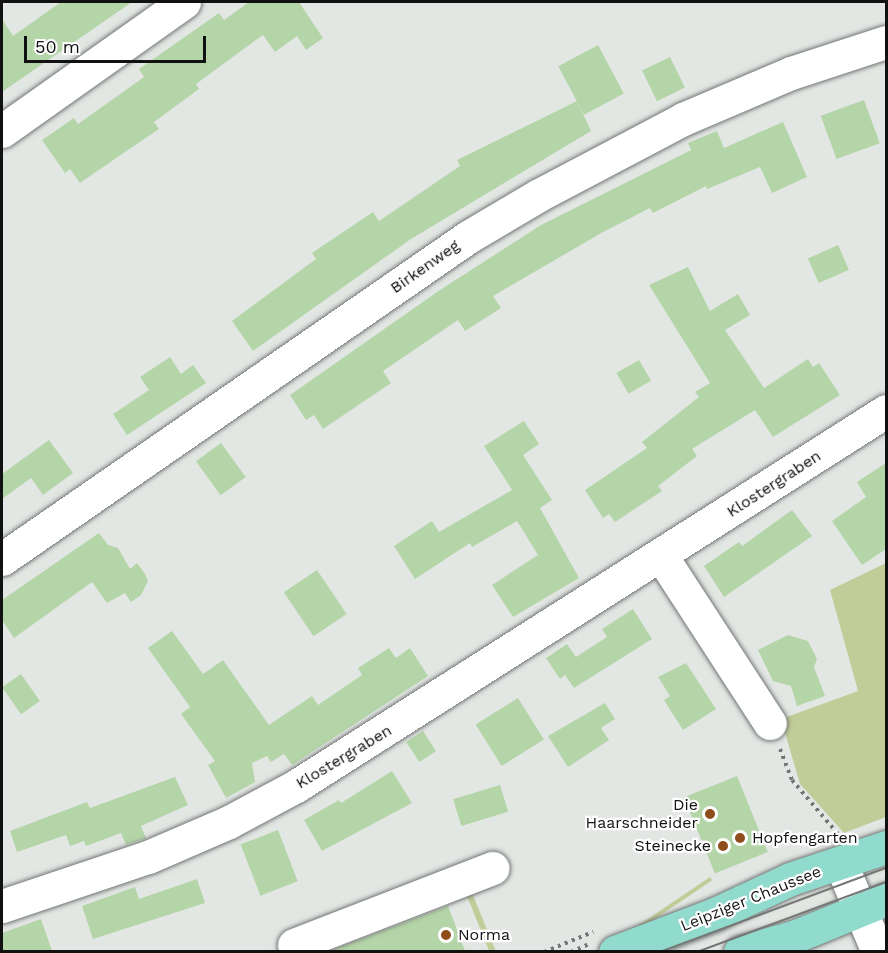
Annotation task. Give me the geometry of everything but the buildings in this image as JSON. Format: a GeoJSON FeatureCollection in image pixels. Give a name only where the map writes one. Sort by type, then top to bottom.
{"type":"FeatureCollection","features":[{"type":"Feature","properties":{"kind":"main road","name":"Leipziger Chaussee"},"geometry":{"type":"LineString","coordinates":[[615,951],[715,914],[781,883],[841,864],[886,846]]}},
{"type":"Feature","properties":{"kind":"main road"},"geometry":{"type":"LineString","coordinates":[[740,951],[795,936],[873,905]]}},
{"type":"Feature","properties":{"kind":"street"},"geometry":{"type":"LineString","coordinates":[[2,131],[184,2]]}},
{"type":"Feature","properties":{"kind":"street","name":"Birkenweg"},"geometry":{"type":"LineString","coordinates":[[2,559],[503,216],[683,119],[791,73],[886,42]]}},
{"type":"Feature","properties":{"kind":"street","name":"Klostergraben"},"geometry":{"type":"LineString","coordinates":[[2,906],[132,863],[229,822],[363,747],[886,411]]}},
{"type":"Feature","properties":{"kind":"street"},"geometry":{"type":"LineString","coordinates":[[662,557],[770,723]]}},
{"type":"Feature","properties":{"kind":"street"},"geometry":{"type":"LineString","coordinates":[[841,864],[873,905],[878,951]]}},
{"type":"Feature","properties":{"kind":"street"},"geometry":{"type":"LineString","coordinates":[[294,945],[493,868]]}},
{"type":"Feature","properties":{"kind":"path"},"geometry":{"type":"LineString","coordinates":[[770,723],[792,780],[838,834],[841,864]]}},
{"type":"Feature","properties":{"kind":"green space"},"geometry":{"type":"Polygon","coordinates":[[[886,563],[886,817],[844,833],[800,784],[781,719],[858,691],[830,590],[886,563]]]}},
{"type":"Feature","properties":{"kind":"green space"},"geometry":{"type":"Polygon","coordinates":[[[710,877],[712,880],[606,952],[599,952],[710,877]]]}},
{"type":"Feature","properties":{"kind":"green space"},"geometry":{"type":"Polygon","coordinates":[[[469,885],[496,951],[490,952],[463,887],[469,885]]]}},
{"type":"Feature","properties":{"kind":"tram line"},"geometry":{"type":"LineString","coordinates":[[660,952],[886,868]]}},
{"type":"Feature","properties":{"kind":"tram line"},"geometry":{"type":"LineString","coordinates":[[697,952],[886,882]]}},
{"type":"Feature","properties":{"kind":"place","name":"Die Haarschneider"},"geometry":{"type":"Point","coordinates":[710,814]}},
{"type":"Feature","properties":{"kind":"place","name":"Hopfengarten"},"geometry":{"type":"Point","coordinates":[740,838]}},
{"type":"Feature","properties":{"kind":"place","name":"Steinecke"},"geometry":{"type":"Point","coordinates":[723,846]}},
{"type":"Feature","properties":{"kind":"place","name":"Norma"},"geometry":{"type":"Point","coordinates":[446,935]}}]}
